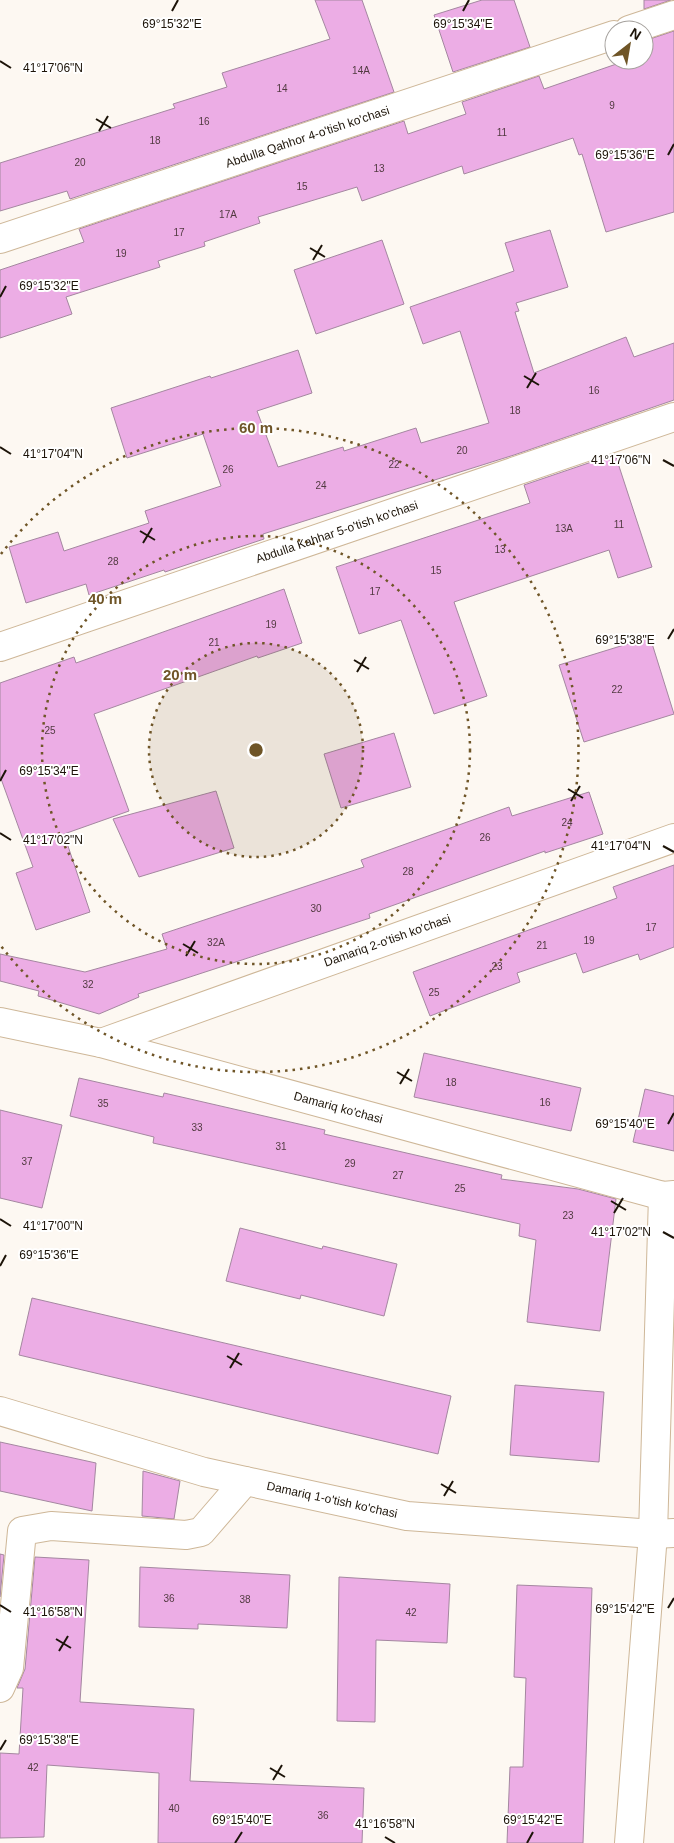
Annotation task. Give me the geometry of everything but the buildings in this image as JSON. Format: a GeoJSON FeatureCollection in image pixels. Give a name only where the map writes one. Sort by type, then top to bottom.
{"type":"FeatureCollection","features":[{"type":"Feature","properties":{"kind":"street"},"geometry":{"type":"LineString","coordinates":[[654,22],[674,15]]}},
{"type":"Feature","properties":{"kind":"street","name":"Abdulla Qahhor 4-o'tish ko'chasi"},"geometry":{"type":"LineString","coordinates":[[0,239],[604,38]]}},
{"type":"Feature","properties":{"kind":"street","name":"Abdulla Kahhar 5-o'tish ko'chasi"},"geometry":{"type":"LineString","coordinates":[[0,647],[674,417]]}},
{"type":"Feature","properties":{"kind":"street","name":"Damariq 2-o'tish ko'chasi"},"geometry":{"type":"LineString","coordinates":[[101,1043],[674,838]]}},
{"type":"Feature","properties":{"kind":"street","name":"Damariq ko'chasi"},"geometry":{"type":"LineString","coordinates":[[0,1022],[101,1043],[669,1195]]}},
{"type":"Feature","properties":{"kind":"street"},"geometry":{"type":"LineString","coordinates":[[629,1843],[664,1533],[669,1195]]}},
{"type":"Feature","properties":{"kind":"street","name":"Damariq 1-o'tish ko'chasi"},"geometry":{"type":"LineString","coordinates":[[0,1411],[204,1472],[407,1516],[664,1533]]}},
{"type":"Feature","properties":{"kind":"street"},"geometry":{"type":"LineString","coordinates":[[0,1688],[9,1668],[22,1531],[51,1526],[186,1535],[201,1532],[245,1481]]}}]}
